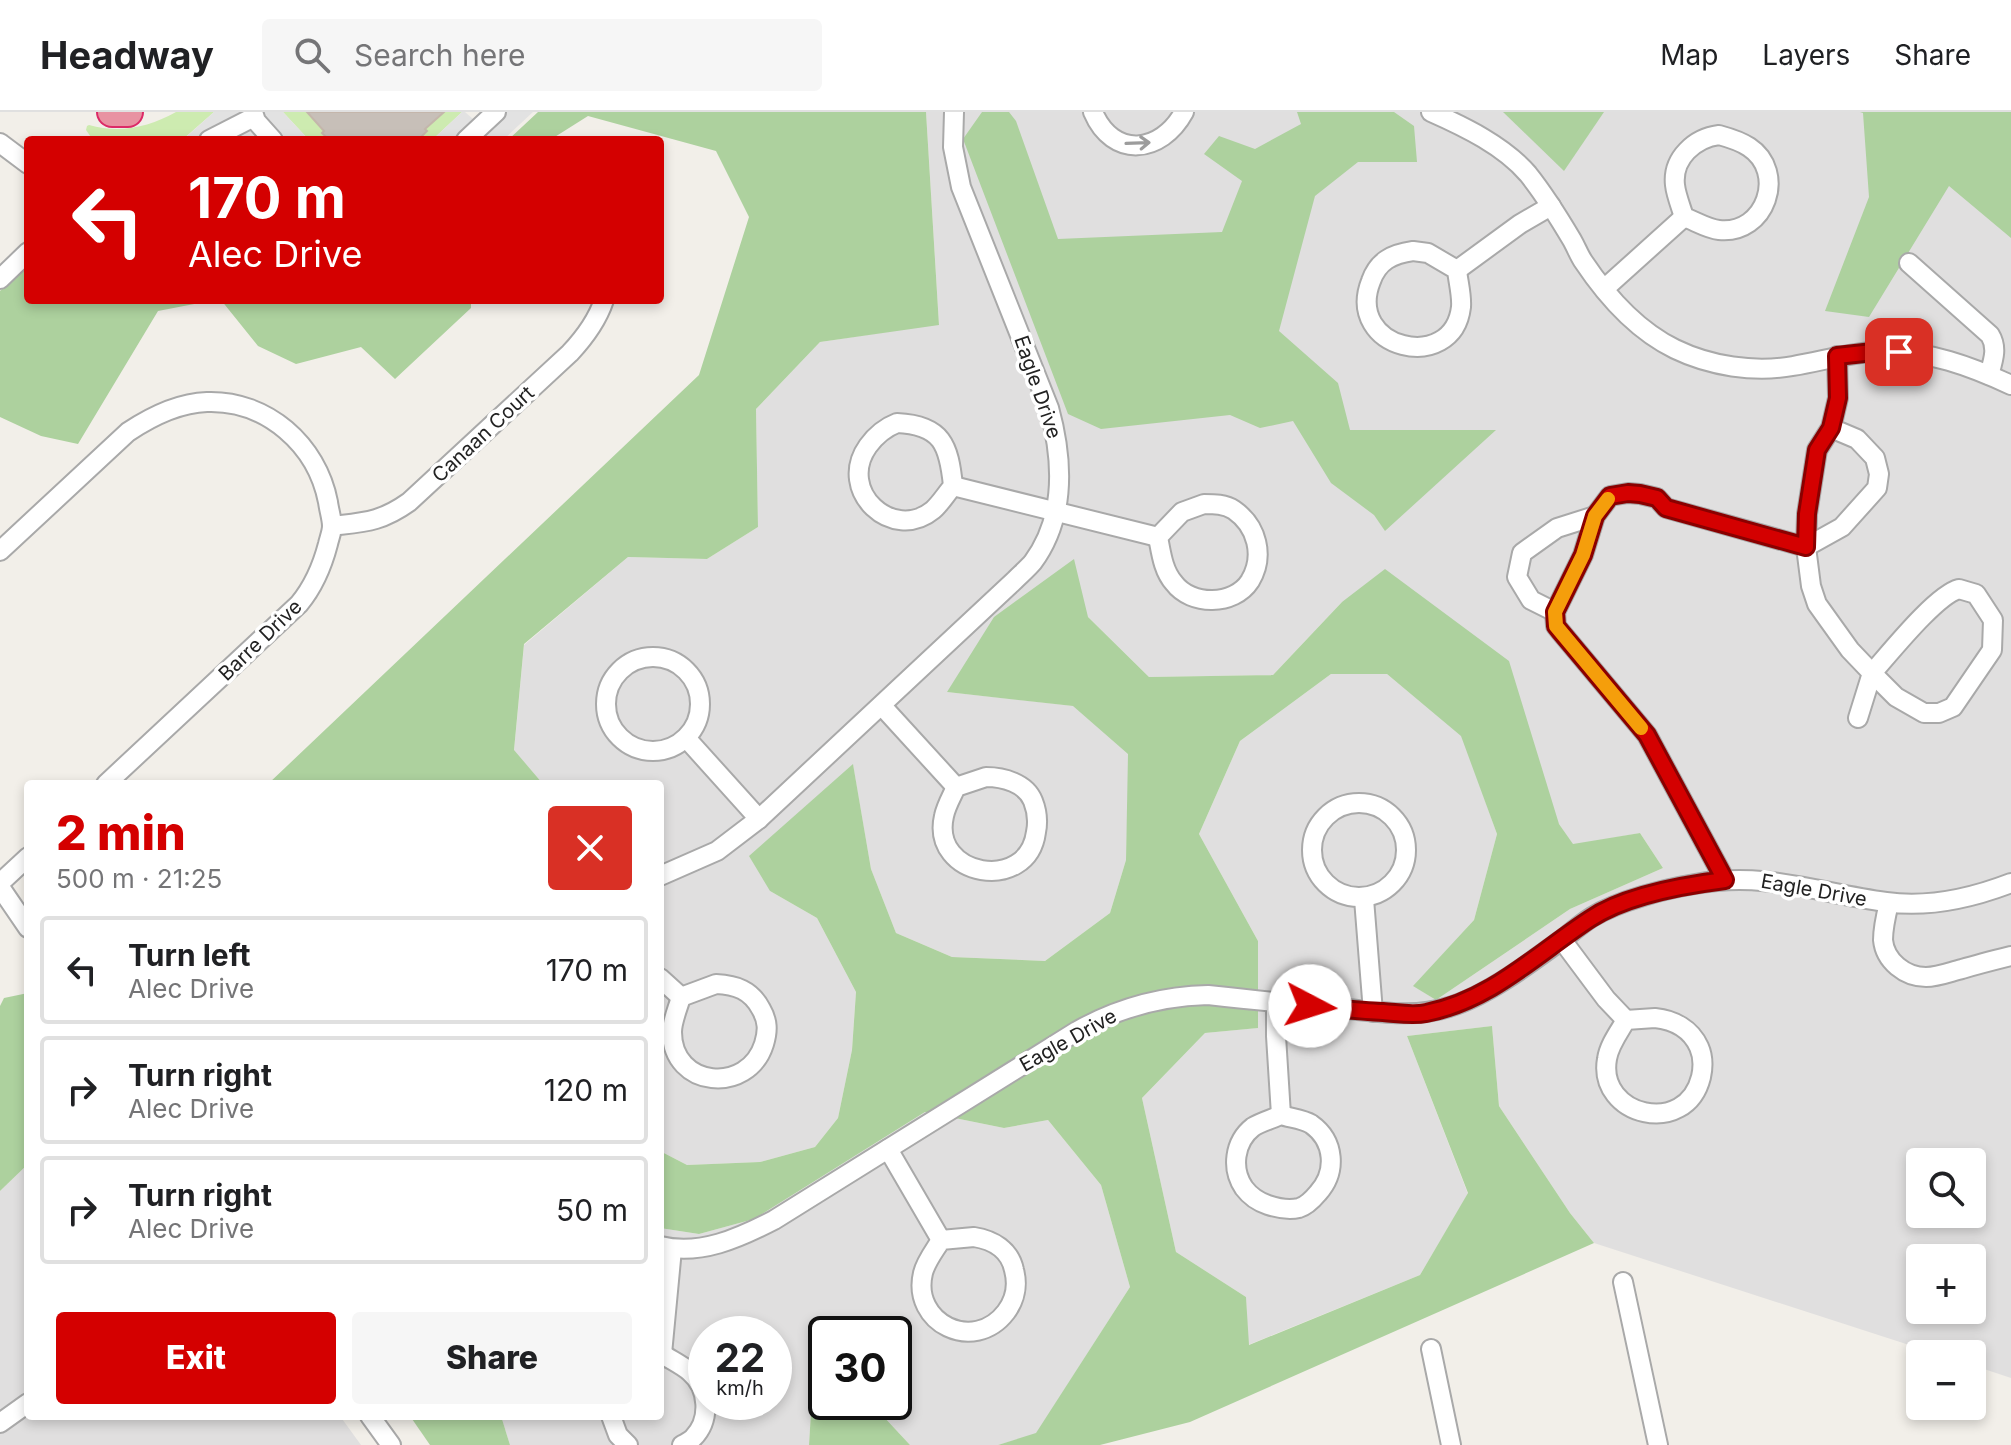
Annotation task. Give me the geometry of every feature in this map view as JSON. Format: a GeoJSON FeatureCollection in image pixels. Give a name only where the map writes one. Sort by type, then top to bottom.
{"type":"FeatureCollection","features":[{"type":"Feature","properties":{"kind":"highway"},"geometry":{"type":"LineString","coordinates":[[112,112],[128,112]]}},
{"type":"Feature","properties":{"kind":"street"},"geometry":{"type":"LineString","coordinates":[[470,136],[496,112]]}},
{"type":"Feature","properties":{"kind":"street","name":"Eagle Drive"},"geometry":{"type":"LineString","coordinates":[[664,874],[717,851],[759,819],[1015,580],[1033,561],[1047,536],[1060,483],[1056,435],[1049,408],[961,187],[953,147],[954,112]]}},
{"type":"Feature","properties":{"kind":"street"},"geometry":{"type":"LineString","coordinates":[[1093,112],[1108,135],[1122,143],[1141,145],[1168,134],[1184,112]]}},
{"type":"Feature","properties":{"kind":"street"},"geometry":{"type":"LineString","coordinates":[[1431,112],[1466,128],[1526,172],[1604,289],[1638,326],[1672,348],[1707,361],[1737,367],[1771,368],[1882,351],[1916,353],[1952,360],[2011,385]]}},
{"type":"Feature","properties":{"kind":"street"},"geometry":{"type":"LineString","coordinates":[[216,136],[253,115],[270,136]]}},
{"type":"Feature","properties":{"kind":"street"},"geometry":{"type":"LineString","coordinates":[[1719,135],[1750,147],[1761,158],[1770,186],[1762,211],[1753,221],[1733,230],[1717,231],[1684,217],[1675,177],[1685,152],[1694,143],[1719,135]]}},
{"type":"Feature","properties":{"kind":"street"},"geometry":{"type":"LineString","coordinates":[[0,143],[24,161]]}},
{"type":"Feature","properties":{"kind":"street"},"geometry":{"type":"LineString","coordinates":[[1457,270],[1520,224],[1551,206]]}},
{"type":"Feature","properties":{"kind":"street"},"geometry":{"type":"LineString","coordinates":[[1604,289],[1684,217]]}},
{"type":"Feature","properties":{"kind":"street"},"geometry":{"type":"LineString","coordinates":[[1398,253],[1428,253],[1457,270],[1461,305],[1458,319],[1439,341],[1409,348],[1389,341],[1370,318],[1367,294],[1371,280],[1385,260],[1398,253]]}},
{"type":"Feature","properties":{"kind":"street"},"geometry":{"type":"LineString","coordinates":[[0,279],[24,256]]}},
{"type":"Feature","properties":{"kind":"street"},"geometry":{"type":"LineString","coordinates":[[1909,263],[1990,335],[1995,351],[1989,375]]}},
{"type":"Feature","properties":{"kind":"street","name":"Canaan Court"},"geometry":{"type":"LineString","coordinates":[[332,526],[371,522],[398,510],[417,495],[570,353],[585,337],[602,304]]}},
{"type":"Feature","properties":{"kind":"street"},"geometry":{"type":"LineString","coordinates":[[1837,356],[1838,398],[1831,428],[1817,450],[1807,514],[1806,547],[1811,586],[1817,604],[1850,650],[1872,673],[1896,697],[1924,713],[1939,713],[1953,707],[1992,650],[1993,620],[1976,594],[1959,589],[1937,601],[1872,673],[1858,718]]}},
{"type":"Feature","properties":{"kind":"street","name":"Barre Drive"},"geometry":{"type":"LineString","coordinates":[[0,551],[128,432],[161,412],[182,405],[204,402],[233,404],[283,426],[302,446],[325,485],[332,526],[323,565],[307,595],[110,780]]}},
{"type":"Feature","properties":{"kind":"street"},"geometry":{"type":"LineString","coordinates":[[897,423],[914,424],[926,428],[945,447],[953,486],[933,510],[909,520],[897,520],[885,517],[865,497],[857,469],[863,453],[875,437],[897,423]]}},
{"type":"Feature","properties":{"kind":"street"},"geometry":{"type":"LineString","coordinates":[[1725,880],[1647,735],[1556,626],[1555,612],[1583,555],[1595,516],[1610,496],[1628,493],[1657,498],[1666,508],[1806,547],[1842,527],[1877,488],[1879,474],[1875,458],[1857,439],[1831,428]]}},
{"type":"Feature","properties":{"kind":"street"},"geometry":{"type":"LineString","coordinates":[[953,486],[1158,537]]}},
{"type":"Feature","properties":{"kind":"street"},"geometry":{"type":"LineString","coordinates":[[1204,504],[1218,504],[1232,509],[1247,522],[1255,535],[1258,554],[1256,568],[1249,583],[1238,592],[1220,600],[1201,599],[1184,593],[1173,583],[1165,569],[1158,537],[1182,512],[1204,504]]}},
{"type":"Feature","properties":{"kind":"street"},"geometry":{"type":"LineString","coordinates":[[1555,612],[1531,600],[1517,577],[1522,553],[1557,528],[1595,516]]}},
{"type":"Feature","properties":{"kind":"street"},"geometry":{"type":"LineString","coordinates":[[645,658],[676,661],[687,670],[699,691],[701,703],[687,739],[659,751],[640,750],[616,736],[606,710],[609,690],[616,675],[630,664],[645,658]]}},
{"type":"Feature","properties":{"kind":"street"},"geometry":{"type":"LineString","coordinates":[[882,706],[956,787]]}},
{"type":"Feature","properties":{"kind":"street"},"geometry":{"type":"LineString","coordinates":[[687,739],[759,819]]}},
{"type":"Feature","properties":{"kind":"street"},"geometry":{"type":"LineString","coordinates":[[995,777],[1017,784],[1029,794],[1038,822],[1030,852],[1003,871],[976,870],[960,861],[952,853],[943,830],[944,815],[956,787],[995,777]]}},
{"type":"Feature","properties":{"kind":"street"},"geometry":{"type":"LineString","coordinates":[[1357,802],[1373,804],[1387,811],[1397,820],[1407,841],[1405,865],[1396,880],[1381,893],[1364,899],[1335,890],[1323,881],[1310,854],[1322,821],[1342,805],[1357,802]]}},
{"type":"Feature","properties":{"kind":"street"},"geometry":{"type":"LineString","coordinates":[[24,861],[0,885],[24,922]]}},
{"type":"Feature","properties":{"kind":"street","name":"Eagle Drive"},"geometry":{"type":"LineString","coordinates":[[666,1248],[704,1247],[745,1236],[1077,1031],[1113,1013],[1149,1001],[1208,995],[1414,1014],[1451,1007],[1482,993],[1591,918],[1607,909],[1661,891],[1749,879],[1889,903],[1939,902],[1985,893],[2011,883]]}},
{"type":"Feature","properties":{"kind":"street"},"geometry":{"type":"LineString","coordinates":[[1364,899],[1373,1012]]}},
{"type":"Feature","properties":{"kind":"street"},"geometry":{"type":"LineString","coordinates":[[1889,903],[1883,944],[1894,965],[1907,974],[1935,976],[2011,956]]}},
{"type":"Feature","properties":{"kind":"street"},"geometry":{"type":"LineString","coordinates":[[1562,940],[1606,999],[1626,1020]]}},
{"type":"Feature","properties":{"kind":"street"},"geometry":{"type":"LineString","coordinates":[[664,982],[681,997]]}},
{"type":"Feature","properties":{"kind":"street"},"geometry":{"type":"LineString","coordinates":[[716,984],[745,990],[757,1000],[766,1018],[767,1033],[763,1049],[752,1065],[742,1073],[724,1079],[707,1078],[686,1067],[674,1046],[672,1030],[681,997],[716,984]]}},
{"type":"Feature","properties":{"kind":"street"},"geometry":{"type":"LineString","coordinates":[[1276,1002],[1281,1115]]}},
{"type":"Feature","properties":{"kind":"street"},"geometry":{"type":"LineString","coordinates":[[1666,1019],[1681,1026],[1700,1048],[1702,1074],[1698,1086],[1678,1109],[1649,1114],[1635,1110],[1617,1097],[1611,1088],[1606,1060],[1626,1020],[1666,1019]]}},
{"type":"Feature","properties":{"kind":"street"},"geometry":{"type":"LineString","coordinates":[[1281,1115],[1309,1123],[1322,1135],[1332,1157],[1330,1173],[1322,1189],[1299,1208],[1277,1208],[1259,1202],[1244,1189],[1236,1171],[1239,1145],[1247,1133],[1255,1126],[1281,1115]]}},
{"type":"Feature","properties":{"kind":"street"},"geometry":{"type":"LineString","coordinates":[[888,1149],[941,1240]]}},
{"type":"Feature","properties":{"kind":"street"},"geometry":{"type":"LineString","coordinates":[[985,1239],[1008,1255],[1014,1267],[1015,1292],[1011,1305],[1000,1320],[984,1330],[968,1333],[948,1328],[930,1313],[921,1286],[923,1272],[941,1240],[985,1239]]}},
{"type":"Feature","properties":{"kind":"street"},"geometry":{"type":"LineString","coordinates":[[664,1290],[666,1248]]}},
{"type":"Feature","properties":{"kind":"street"},"geometry":{"type":"LineString","coordinates":[[1623,1282],[1658,1445]]}},
{"type":"Feature","properties":{"kind":"street"},"geometry":{"type":"LineString","coordinates":[[1431,1349],[1451,1445]]}},
{"type":"Feature","properties":{"kind":"street"},"geometry":{"type":"LineString","coordinates":[[664,1356],[691,1373],[705,1396],[706,1409],[700,1428],[693,1438],[682,1445]]}},
{"type":"Feature","properties":{"kind":"street"},"geometry":{"type":"LineString","coordinates":[[0,1423],[24,1406]]}},
{"type":"Feature","properties":{"kind":"street"},"geometry":{"type":"LineString","coordinates":[[373,1420],[391,1445]]}},
{"type":"Feature","properties":{"kind":"street"},"geometry":{"type":"LineString","coordinates":[[612,1420],[618,1435],[628,1445]]}},
{"type":"Feature","properties":{"kind":"shaded area"},"geometry":{"type":"Polygon","coordinates":[[[214,112],[283,112],[305,136],[187,136],[214,112]]]}},
{"type":"Feature","properties":{"kind":"shaded area"},"geometry":{"type":"Polygon","coordinates":[[[462,112],[473,119],[482,112],[533,112],[507,136],[436,136],[462,112]]]}},
{"type":"Feature","properties":{"kind":"shaded area"},"geometry":{"type":"Polygon","coordinates":[[[926,112],[1958,112],[2011,161],[2011,1378],[1986,1370],[1986,1340],[1906,1340],[1906,1344],[1594,1243],[1570,1213],[1499,1106],[1492,1026],[1407,1036],[1468,1194],[1420,1275],[1248,1345],[1246,1297],[1176,1252],[1142,1098],[1205,1033],[1257,1028],[1258,941],[1199,834],[1240,741],[1331,674],[1387,674],[1462,736],[1497,834],[1474,920],[1414,986],[1436,1000],[1570,909],[1663,868],[1640,833],[1573,845],[1559,824],[1342,602],[1273,675],[1149,677],[1088,617],[947,692],[1074,706],[1129,754],[1126,860],[1110,913],[1045,961],[952,957],[896,933],[871,869],[853,765],[770,891],[817,918],[856,992],[852,1050],[838,1118],[815,1147],[760,1162],[687,1165],[664,1153],[664,780],[539,780],[514,751],[524,645],[628,557],[707,559],[758,527],[756,409],[820,342],[939,324],[926,112]]]}},
{"type":"Feature","properties":{"kind":"shaded area"},"geometry":{"type":"Polygon","coordinates":[[[925,1112],[1004,1128],[1048,1120],[1101,1185],[1130,1287],[1036,1434],[998,1445],[910,1445],[887,1420],[912,1420],[912,1316],[808,1316],[809,1445],[510,1445],[502,1420],[664,1420],[664,1229],[699,1234],[754,1219],[925,1112]]]}},
{"type":"Feature","properties":{"kind":"shaded area"},"geometry":{"type":"Polygon","coordinates":[[[24,1168],[24,1420],[343,1420],[361,1445],[0,1445],[0,1191],[24,1168]]]}},
{"type":"Feature","properties":{"kind":"green space"},"geometry":{"type":"Polygon","coordinates":[[[176,112],[214,112],[187,136],[90,136],[86,130],[89,125],[123,129],[155,122],[176,112]]]}},
{"type":"Feature","properties":{"kind":"green space"},"geometry":{"type":"Polygon","coordinates":[[[283,112],[307,112],[323,132],[323,136],[305,136],[283,112]]]}},
{"type":"Feature","properties":{"kind":"green space"},"geometry":{"type":"Polygon","coordinates":[[[444,112],[462,112],[436,136],[422,136],[427,132],[425,129],[444,112]]]}},
{"type":"Feature","properties":{"kind":"green space"},"geometry":{"type":"Polygon","coordinates":[[[538,112],[926,112],[939,325],[820,342],[756,409],[758,527],[707,559],[628,557],[524,644],[514,750],[540,780],[272,780],[699,375],[749,217],[716,151],[588,116],[556,136],[512,136],[538,112]]]}},
{"type":"Feature","properties":{"kind":"green space"},"geometry":{"type":"Polygon","coordinates":[[[982,112],[1009,112],[1016,121],[1058,239],[1222,232],[1242,181],[1204,154],[1219,136],[1255,149],[1301,124],[1297,112],[1394,112],[1414,126],[1417,162],[1358,162],[1315,196],[1279,331],[1338,383],[1350,430],[1496,430],[1385,531],[1374,515],[1331,483],[1293,421],[1260,428],[1230,415],[1101,429],[1068,414],[963,139],[982,112]]]}},
{"type":"Feature","properties":{"kind":"green space"},"geometry":{"type":"Polygon","coordinates":[[[1503,112],[1604,112],[1564,171],[1503,112]]]}},
{"type":"Feature","properties":{"kind":"green space"},"geometry":{"type":"Polygon","coordinates":[[[1860,112],[2011,112],[2011,238],[1949,186],[1869,317],[1825,311],[1869,197],[1863,113],[1860,112]]]}},
{"type":"Feature","properties":{"kind":"green space"},"geometry":{"type":"Polygon","coordinates":[[[24,266],[24,304],[194,304],[158,311],[78,444],[41,436],[0,417],[0,291],[24,266]]]}},
{"type":"Feature","properties":{"kind":"green space"},"geometry":{"type":"Polygon","coordinates":[[[224,304],[471,304],[471,308],[395,379],[361,347],[296,364],[258,346],[224,304]]]}},
{"type":"Feature","properties":{"kind":"green space"},"geometry":{"type":"Polygon","coordinates":[[[1074,559],[1088,617],[1149,677],[1273,675],[1342,602],[1385,569],[1509,661],[1559,824],[1573,844],[1640,833],[1663,868],[1570,909],[1436,1000],[1413,986],[1474,920],[1497,834],[1461,736],[1387,674],[1331,674],[1240,741],[1199,834],[1258,941],[1258,1028],[1205,1033],[1142,1098],[1176,1252],[1246,1297],[1249,1345],[1420,1275],[1468,1193],[1407,1036],[1492,1026],[1499,1106],[1570,1213],[1594,1243],[1190,1422],[1100,1445],[998,1445],[1036,1433],[1130,1287],[1101,1185],[1048,1120],[1004,1128],[925,1112],[754,1219],[699,1234],[664,1229],[664,1153],[687,1165],[760,1162],[815,1147],[838,1118],[852,1050],[856,992],[817,918],[770,891],[749,856],[853,764],[871,869],[896,933],[952,957],[1045,961],[1110,913],[1126,860],[1128,754],[1073,706],[947,692],[994,617],[1074,559]]]}},
{"type":"Feature","properties":{"kind":"green space"},"geometry":{"type":"Polygon","coordinates":[[[24,994],[24,1168],[0,1191],[0,1006],[4,998],[24,994]]]}},
{"type":"Feature","properties":{"kind":"green space"},"geometry":{"type":"Polygon","coordinates":[[[413,1420],[502,1420],[510,1445],[430,1445],[413,1420]]]}},
{"type":"Feature","properties":{"kind":"green space"},"geometry":{"type":"Polygon","coordinates":[[[811,1420],[887,1420],[910,1445],[809,1445],[811,1420]]]}},
{"type":"Feature","properties":{"kind":"building"},"geometry":{"type":"Polygon","coordinates":[[[307,112],[444,112],[425,129],[427,131],[422,136],[325,136],[307,112]]]}},
{"type":"Feature","properties":{"kind":"slow traffic"},"geometry":{"type":"LineString","coordinates":[[1608,499],[1595,516],[1583,555],[1555,612],[1556,626],[1641,728]]}},
{"type":"Feature","properties":{"kind":"route"},"geometry":{"type":"LineString","coordinates":[[1310,1006],[1414,1014],[1451,1007],[1482,993],[1607,909],[1661,891],[1725,880],[1647,735],[1556,626],[1555,612],[1583,555],[1595,516],[1610,496],[1628,493],[1657,498],[1666,508],[1806,547],[1807,514],[1817,450],[1831,428],[1838,398],[1837,356],[1899,352]]}}]}
